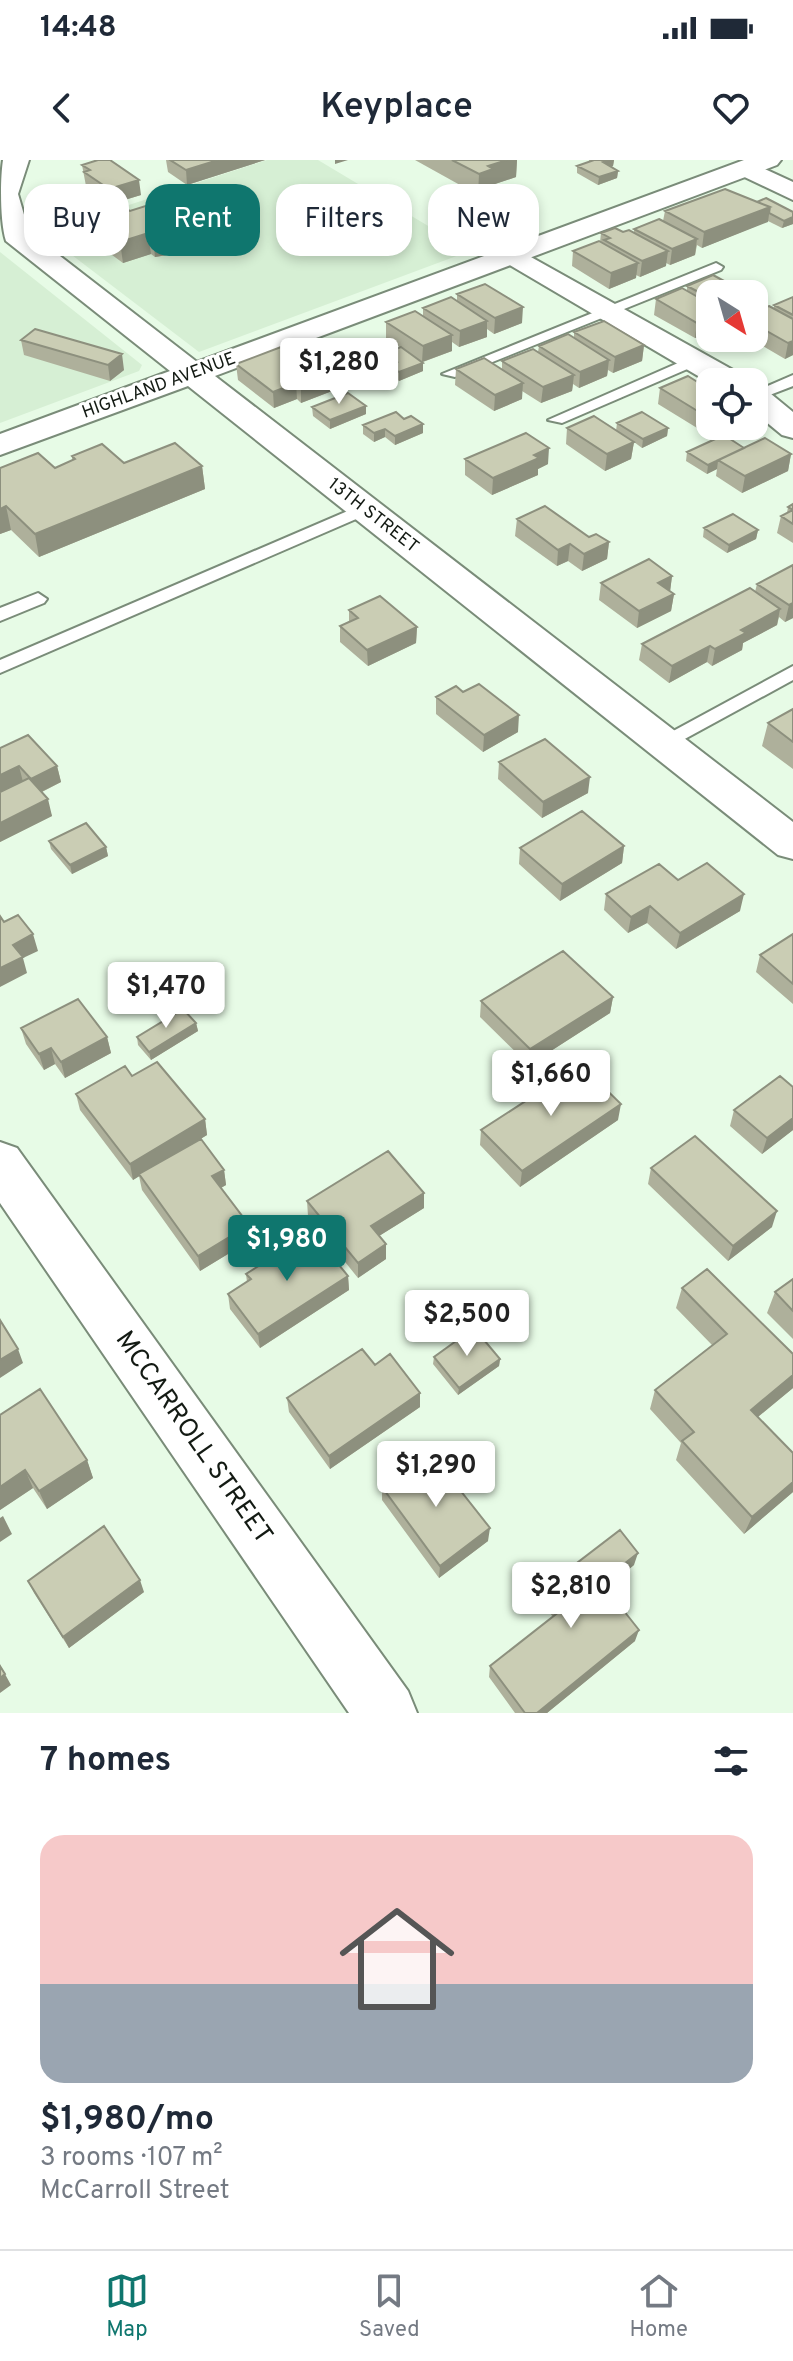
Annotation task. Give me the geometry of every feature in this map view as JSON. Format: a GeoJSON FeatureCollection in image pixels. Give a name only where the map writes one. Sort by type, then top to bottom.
{"type":"FeatureCollection","features":[{"type":"Feature","properties":{"kind":"main road","name":"13TH STREET"},"geometry":{"type":"LineString","coordinates":[[16,160],[5,194],[8,236],[192,374],[793,844]]}},
{"type":"Feature","properties":{"kind":"main road"},"geometry":{"type":"LineString","coordinates":[[757,164],[793,192]]}},
{"type":"Feature","properties":{"kind":"main road","name":"HIGHLAND AVENUE"},"geometry":{"type":"LineString","coordinates":[[539,245],[757,164]]}},
{"type":"Feature","properties":{"kind":"main road","name":"HIGHLAND AVENUE"},"geometry":{"type":"LineString","coordinates":[[0,445],[510,256]]}},
{"type":"Feature","properties":{"kind":"main road"},"geometry":{"type":"LineString","coordinates":[[515,256],[706,368]]}},
{"type":"Feature","properties":{"kind":"main road"},"geometry":{"type":"LineString","coordinates":[[768,407],[793,428]]}},
{"type":"Feature","properties":{"kind":"main road","name":"MCCARROLL STREET"},"geometry":{"type":"LineString","coordinates":[[0,1163],[386,1713]]}},
{"type":"Feature","properties":{"kind":"lane"},"geometry":{"type":"LineString","coordinates":[[450,374],[716,267]]}},
{"type":"Feature","properties":{"kind":"lane"},"geometry":{"type":"LineString","coordinates":[[556,420],[694,361]]}},
{"type":"Feature","properties":{"kind":"lane"},"geometry":{"type":"LineString","coordinates":[[768,390],[793,380]]}},
{"type":"Feature","properties":{"kind":"lane"},"geometry":{"type":"LineString","coordinates":[[0,667],[364,509]]}},
{"type":"Feature","properties":{"kind":"lane"},"geometry":{"type":"LineString","coordinates":[[0,615],[38,599]]}},
{"type":"Feature","properties":{"kind":"lane"},"geometry":{"type":"LineString","coordinates":[[663,742],[793,672]]}},
{"type":"Feature","properties":{"kind":"shaded area"},"geometry":{"type":"Polygon","coordinates":[[[267,160],[318,160],[358,184],[276,184],[276,256],[412,256],[412,216],[428,226],[428,256],[457,256],[199,352],[73,256],[129,256],[129,205],[145,200],[145,256],[260,256],[260,184],[193,184],[267,160]]]}},
{"type":"Feature","properties":{"kind":"shaded area"},"geometry":{"type":"Polygon","coordinates":[[[0,252],[142,365],[139,371],[0,423],[0,252]]]}},
{"type":"Feature","properties":{"kind":"building"},"geometry":{"type":"Polygon","coordinates":[[[110,160],[139,180],[126,184],[102,184],[84,172],[90,170],[82,165],[110,160]]]}},
{"type":"Feature","properties":{"kind":"building"},"geometry":{"type":"Polygon","coordinates":[[[170,160],[218,160],[186,170],[170,160]]]}},
{"type":"Feature","properties":{"kind":"building"},"geometry":{"type":"Polygon","coordinates":[[[452,160],[507,160],[488,166],[493,169],[479,174],[452,160]]]}},
{"type":"Feature","properties":{"kind":"building"},"geometry":{"type":"Polygon","coordinates":[[[594,160],[610,160],[603,162],[618,171],[599,177],[577,166],[594,160]]]}},
{"type":"Feature","properties":{"kind":"building"},"geometry":{"type":"Polygon","coordinates":[[[725,189],[770,207],[704,232],[665,211],[725,189]]]}},
{"type":"Feature","properties":{"kind":"building"},"geometry":{"type":"Polygon","coordinates":[[[766,198],[793,212],[793,217],[784,221],[769,213],[770,207],[757,202],[766,198]]]}},
{"type":"Feature","properties":{"kind":"building"},"geometry":{"type":"Polygon","coordinates":[[[145,206],[145,234],[129,239],[129,210],[145,206]]]}},
{"type":"Feature","properties":{"kind":"building"},"geometry":{"type":"Polygon","coordinates":[[[659,219],[697,239],[672,249],[634,229],[659,219]]]}},
{"type":"Feature","properties":{"kind":"building"},"geometry":{"type":"Polygon","coordinates":[[[615,228],[623,232],[629,230],[668,251],[642,261],[604,240],[610,238],[601,233],[615,228]]]}},
{"type":"Feature","properties":{"kind":"building"},"geometry":{"type":"Polygon","coordinates":[[[599,241],[638,263],[611,273],[573,251],[599,241]]]}},
{"type":"Feature","properties":{"kind":"building"},"geometry":{"type":"Polygon","coordinates":[[[713,275],[722,280],[701,280],[713,275]]]}},
{"type":"Feature","properties":{"kind":"building"},"geometry":{"type":"Polygon","coordinates":[[[485,284],[523,307],[495,318],[457,294],[485,284]]]}},
{"type":"Feature","properties":{"kind":"building"},"geometry":{"type":"Polygon","coordinates":[[[682,288],[696,296],[696,322],[656,299],[682,288]]]}},
{"type":"Feature","properties":{"kind":"building"},"geometry":{"type":"Polygon","coordinates":[[[451,297],[487,321],[460,331],[423,308],[451,297]]]}},
{"type":"Feature","properties":{"kind":"building"},"geometry":{"type":"Polygon","coordinates":[[[793,297],[793,315],[774,305],[793,297]]]}},
{"type":"Feature","properties":{"kind":"building"},"geometry":{"type":"Polygon","coordinates":[[[768,306],[793,319],[793,341],[788,343],[768,332],[768,306]]]}},
{"type":"Feature","properties":{"kind":"building"},"geometry":{"type":"Polygon","coordinates":[[[415,311],[452,335],[423,346],[386,322],[415,311]]]}},
{"type":"Feature","properties":{"kind":"building"},"geometry":{"type":"Polygon","coordinates":[[[604,321],[644,345],[615,357],[574,332],[604,321]]]}},
{"type":"Feature","properties":{"kind":"building"},"geometry":{"type":"Polygon","coordinates":[[[35,329],[122,354],[108,365],[21,340],[35,329]]]}},
{"type":"Feature","properties":{"kind":"building"},"geometry":{"type":"Polygon","coordinates":[[[568,334],[609,360],[580,372],[539,346],[568,334]]]}},
{"type":"Feature","properties":{"kind":"building"},"geometry":{"type":"Polygon","coordinates":[[[350,339],[387,364],[362,374],[326,348],[350,339]]]}},
{"type":"Feature","properties":{"kind":"building"},"geometry":{"type":"Polygon","coordinates":[[[289,344],[331,375],[273,392],[236,364],[289,344]]]}},
{"type":"Feature","properties":{"kind":"building"},"geometry":{"type":"Polygon","coordinates":[[[401,347],[423,363],[399,372],[388,365],[397,362],[385,353],[401,347]]]}},
{"type":"Feature","properties":{"kind":"building"},"geometry":{"type":"Polygon","coordinates":[[[533,349],[574,375],[543,387],[502,361],[533,349]]]}},
{"type":"Feature","properties":{"kind":"building"},"geometry":{"type":"Polygon","coordinates":[[[484,358],[523,383],[495,395],[456,369],[484,358]]]}},
{"type":"Feature","properties":{"kind":"building"},"geometry":{"type":"Polygon","coordinates":[[[688,376],[696,381],[696,410],[660,388],[688,376]]]}},
{"type":"Feature","properties":{"kind":"building"},"geometry":{"type":"Polygon","coordinates":[[[348,393],[366,406],[330,420],[312,407],[348,393]]]}},
{"type":"Feature","properties":{"kind":"building"},"geometry":{"type":"Polygon","coordinates":[[[396,412],[404,419],[411,416],[423,424],[395,436],[385,429],[374,433],[363,425],[396,412]]]}},
{"type":"Feature","properties":{"kind":"building"},"geometry":{"type":"Polygon","coordinates":[[[642,412],[668,428],[643,439],[617,423],[642,412]]]}},
{"type":"Feature","properties":{"kind":"building"},"geometry":{"type":"Polygon","coordinates":[[[594,416],[634,442],[607,454],[567,428],[594,416]]]}},
{"type":"Feature","properties":{"kind":"building"},"geometry":{"type":"Polygon","coordinates":[[[526,433],[549,448],[534,455],[539,458],[493,478],[465,459],[526,433]]]}},
{"type":"Feature","properties":{"kind":"building"},"geometry":{"type":"Polygon","coordinates":[[[713,440],[732,440],[744,448],[708,465],[687,452],[713,440]]]}},
{"type":"Feature","properties":{"kind":"building"},"geometry":{"type":"Polygon","coordinates":[[[761,440],[768,440],[791,454],[745,476],[718,460],[761,440]]]}},
{"type":"Feature","properties":{"kind":"building"},"geometry":{"type":"Polygon","coordinates":[[[175,443],[202,466],[35,534],[6,506],[0,509],[0,468],[38,453],[55,468],[75,459],[72,456],[102,444],[124,463],[175,443]]]}},
{"type":"Feature","properties":{"kind":"building"},"geometry":{"type":"Polygon","coordinates":[[[545,506],[589,537],[596,534],[609,542],[584,554],[570,544],[558,550],[517,519],[545,506]]]}},
{"type":"Feature","properties":{"kind":"building"},"geometry":{"type":"Polygon","coordinates":[[[793,510],[793,524],[781,516],[793,510]]]}},
{"type":"Feature","properties":{"kind":"building"},"geometry":{"type":"Polygon","coordinates":[[[733,514],[758,530],[729,545],[704,528],[733,514]]]}},
{"type":"Feature","properties":{"kind":"building"},"geometry":{"type":"Polygon","coordinates":[[[649,559],[672,576],[658,583],[674,594],[639,611],[601,583],[649,559]]]}},
{"type":"Feature","properties":{"kind":"building"},"geometry":{"type":"Polygon","coordinates":[[[793,565],[793,603],[789,605],[757,584],[793,565]]]}},
{"type":"Feature","properties":{"kind":"building"},"geometry":{"type":"Polygon","coordinates":[[[750,588],[780,609],[741,630],[746,633],[715,649],[710,646],[672,666],[642,644],[750,588]]]}},
{"type":"Feature","properties":{"kind":"building"},"geometry":{"type":"Polygon","coordinates":[[[380,596],[417,627],[367,650],[340,626],[358,618],[349,610],[380,596]]]}},
{"type":"Feature","properties":{"kind":"building"},"geometry":{"type":"Polygon","coordinates":[[[479,684],[519,715],[484,735],[436,697],[456,686],[463,692],[479,684]]]}},
{"type":"Feature","properties":{"kind":"building"},"geometry":{"type":"Polygon","coordinates":[[[793,709],[793,742],[768,723],[793,709]]]}},
{"type":"Feature","properties":{"kind":"building"},"geometry":{"type":"Polygon","coordinates":[[[28,735],[57,766],[31,779],[19,766],[0,775],[0,748],[28,735]]]}},
{"type":"Feature","properties":{"kind":"building"},"geometry":{"type":"Polygon","coordinates":[[[545,739],[590,777],[543,802],[499,762],[545,739]]]}},
{"type":"Feature","properties":{"kind":"building"},"geometry":{"type":"Polygon","coordinates":[[[29,778],[48,799],[0,823],[0,792],[29,778]]]}},
{"type":"Feature","properties":{"kind":"building"},"geometry":{"type":"Polygon","coordinates":[[[582,811],[624,846],[562,884],[520,848],[582,811]]]}},
{"type":"Feature","properties":{"kind":"building"},"geometry":{"type":"Polygon","coordinates":[[[86,823],[106,847],[70,865],[49,841],[86,823]]]}},
{"type":"Feature","properties":{"kind":"building"},"geometry":{"type":"Polygon","coordinates":[[[707,863],[744,894],[680,933],[650,906],[631,917],[606,894],[659,864],[678,880],[707,863]]]}},
{"type":"Feature","properties":{"kind":"building"},"geometry":{"type":"Polygon","coordinates":[[[18,915],[33,934],[13,945],[23,957],[0,968],[0,916],[4,922],[18,915]]]}},
{"type":"Feature","properties":{"kind":"building"},"geometry":{"type":"Polygon","coordinates":[[[793,934],[793,984],[760,955],[793,934]]]}},
{"type":"Feature","properties":{"kind":"building"},"geometry":{"type":"Polygon","coordinates":[[[563,951],[613,997],[530,1049],[481,1001],[563,951]]]}},
{"type":"Feature","properties":{"kind":"building"},"geometry":{"type":"Polygon","coordinates":[[[78,999],[107,1037],[61,1062],[51,1048],[39,1054],[21,1028],[78,999]]]}},
{"type":"Feature","properties":{"kind":"building"},"geometry":{"type":"Polygon","coordinates":[[[183,1009],[196,1023],[149,1052],[137,1037],[183,1009]]]}},
{"type":"Feature","properties":{"kind":"building"},"geometry":{"type":"Polygon","coordinates":[[[157,1062],[205,1119],[130,1164],[76,1094],[125,1066],[132,1076],[157,1062]]]}},
{"type":"Feature","properties":{"kind":"building"},"geometry":{"type":"Polygon","coordinates":[[[581,1065],[621,1104],[522,1171],[481,1130],[581,1065]]]}},
{"type":"Feature","properties":{"kind":"building"},"geometry":{"type":"Polygon","coordinates":[[[780,1076],[793,1087],[793,1118],[767,1138],[734,1110],[780,1076]]]}},
{"type":"Feature","properties":{"kind":"building"},"geometry":{"type":"Polygon","coordinates":[[[695,1136],[777,1211],[733,1246],[651,1168],[695,1136]]]}},
{"type":"Feature","properties":{"kind":"building"},"geometry":{"type":"Polygon","coordinates":[[[201,1139],[224,1170],[212,1176],[249,1225],[198,1256],[139,1174],[201,1139]]]}},
{"type":"Feature","properties":{"kind":"building"},"geometry":{"type":"Polygon","coordinates":[[[388,1151],[424,1193],[371,1226],[386,1244],[358,1263],[307,1201],[388,1151]]]}},
{"type":"Feature","properties":{"kind":"building"},"geometry":{"type":"Polygon","coordinates":[[[312,1232],[348,1276],[258,1334],[228,1294],[251,1279],[246,1274],[312,1232]]]}},
{"type":"Feature","properties":{"kind":"building"},"geometry":{"type":"Polygon","coordinates":[[[707,1269],[793,1354],[793,1375],[751,1410],[793,1453],[793,1482],[752,1517],[682,1441],[694,1432],[655,1390],[727,1334],[682,1288],[707,1269]]]}},
{"type":"Feature","properties":{"kind":"building"},"geometry":{"type":"Polygon","coordinates":[[[793,1279],[793,1311],[775,1292],[793,1279]]]}},
{"type":"Feature","properties":{"kind":"building"},"geometry":{"type":"Polygon","coordinates":[[[0,1320],[18,1349],[0,1360],[0,1320]]]}},
{"type":"Feature","properties":{"kind":"building"},"geometry":{"type":"Polygon","coordinates":[[[474,1328],[500,1359],[459,1388],[434,1357],[474,1328]]]}},
{"type":"Feature","properties":{"kind":"building"},"geometry":{"type":"Polygon","coordinates":[[[362,1349],[375,1365],[390,1354],[420,1393],[329,1456],[287,1398],[362,1349]]]}},
{"type":"Feature","properties":{"kind":"building"},"geometry":{"type":"Polygon","coordinates":[[[40,1389],[87,1460],[39,1491],[25,1470],[0,1487],[0,1415],[40,1389]]]}},
{"type":"Feature","properties":{"kind":"building"},"geometry":{"type":"Polygon","coordinates":[[[430,1452],[490,1528],[440,1566],[382,1487],[430,1452]]]}},
{"type":"Feature","properties":{"kind":"building"},"geometry":{"type":"Polygon","coordinates":[[[104,1526],[140,1580],[63,1637],[28,1581],[104,1526]]]}},
{"type":"Feature","properties":{"kind":"building"},"geometry":{"type":"Polygon","coordinates":[[[620,1530],[638,1553],[601,1582],[639,1630],[537,1713],[525,1713],[490,1666],[560,1611],[543,1589],[620,1530]]]}}]}
